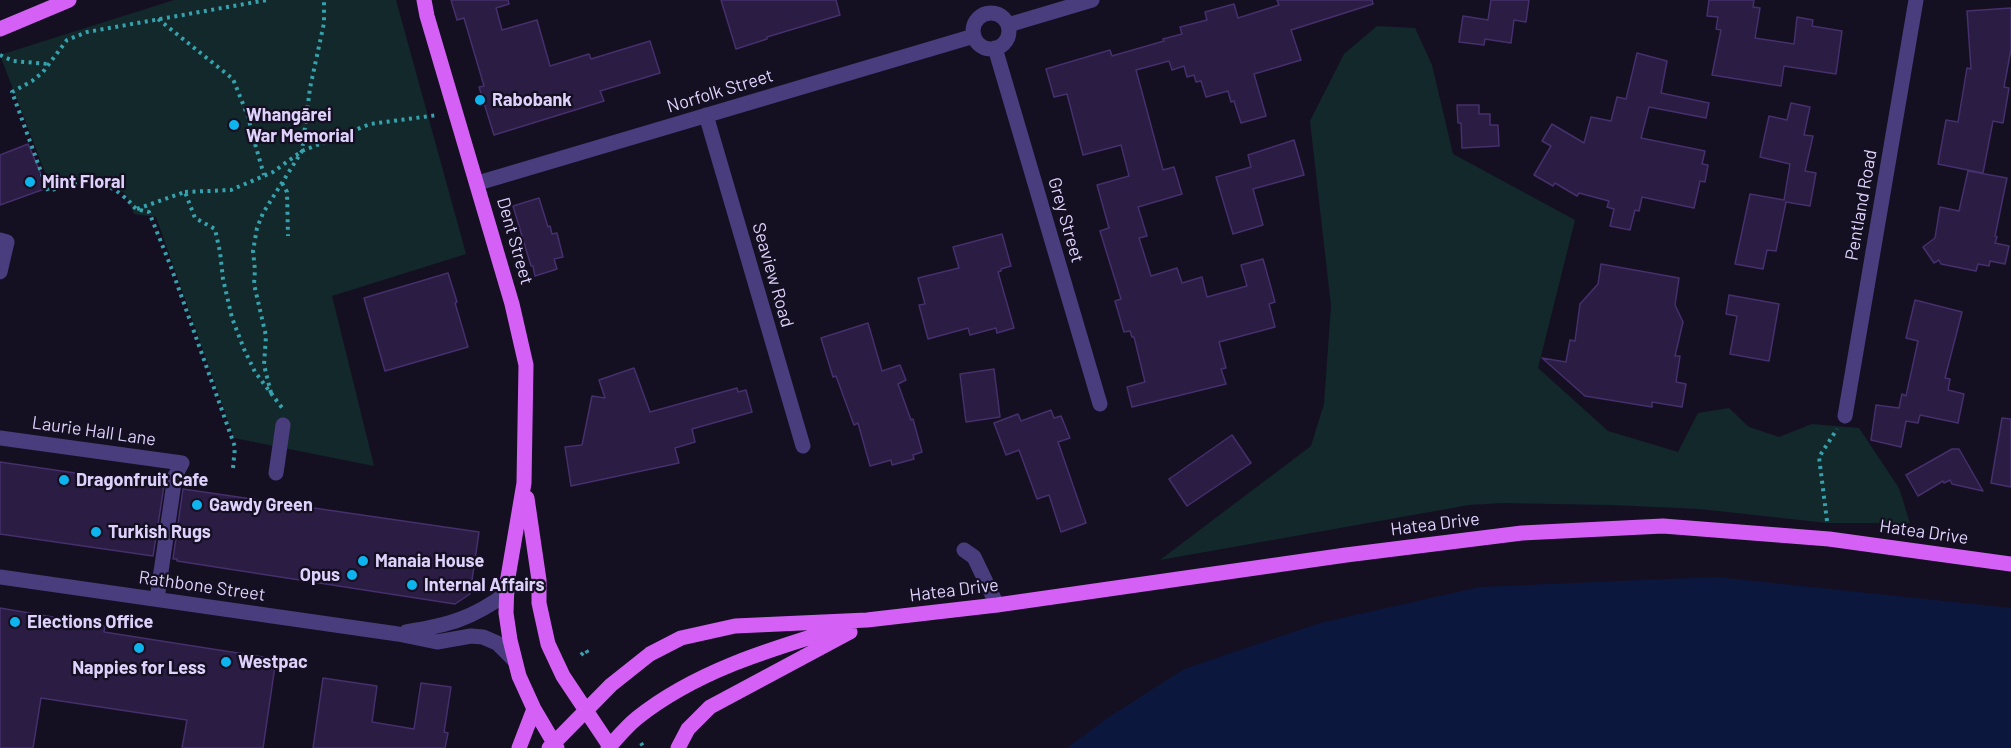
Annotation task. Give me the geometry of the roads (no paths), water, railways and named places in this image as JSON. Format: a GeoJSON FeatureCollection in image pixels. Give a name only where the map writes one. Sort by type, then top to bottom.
{"type":"FeatureCollection","features":[{"type":"Feature","properties":{"kind":"main road"},"geometry":{"type":"LineString","coordinates":[[0,28],[69,0]]}},
{"type":"Feature","properties":{"kind":"main road","name":"Dent Street"},"geometry":{"type":"LineString","coordinates":[[414,0],[427,16]]}},
{"type":"Feature","properties":{"kind":"main road","name":"Dent Street"},"geometry":{"type":"LineString","coordinates":[[424,0],[515,314],[526,365],[524,483],[507,593],[506,614],[514,660],[534,709],[553,746]]}},
{"type":"Feature","properties":{"kind":"main road","name":"Dent Street"},"geometry":{"type":"LineString","coordinates":[[524,483],[539,580],[539,603],[548,644],[554,660],[609,748]]}},
{"type":"Feature","properties":{"kind":"main road","name":"Hatea Drive"},"geometry":{"type":"LineString","coordinates":[[553,746],[585,711],[636,664],[681,638],[735,626],[867,620],[998,605],[1346,555],[1522,533],[1663,526],[1828,539],[2011,564]]}},
{"type":"Feature","properties":{"kind":"main road"},"geometry":{"type":"LineString","coordinates":[[678,748],[688,729],[710,707],[854,630],[867,620]]}},
{"type":"Feature","properties":{"kind":"main road","name":"Hatea Drive"},"geometry":{"type":"LineString","coordinates":[[609,748],[634,720],[653,706],[714,672],[773,648],[867,620]]}},
{"type":"Feature","properties":{"kind":"main road"},"geometry":{"type":"LineString","coordinates":[[519,748],[534,709]]}},
{"type":"Feature","properties":{"kind":"street"},"geometry":{"type":"LineString","coordinates":[[1008,25],[1092,0]]}},
{"type":"Feature","properties":{"kind":"street","name":"Pentland Road"},"geometry":{"type":"LineString","coordinates":[[1845,416],[1916,0]]}},
{"type":"Feature","properties":{"kind":"street"},"geometry":{"type":"LineString","coordinates":[[983,7],[1001,16],[1008,25],[1009,30],[1005,41],[995,48],[990,49],[980,45],[974,36],[974,25],[983,7]]}},
{"type":"Feature","properties":{"kind":"street","name":"Norfolk Street"},"geometry":{"type":"LineString","coordinates":[[478,183],[974,36]]}},
{"type":"Feature","properties":{"kind":"street","name":"Grey Street"},"geometry":{"type":"LineString","coordinates":[[995,48],[1100,404]]}},
{"type":"Feature","properties":{"kind":"street","name":"Seaview Road"},"geometry":{"type":"LineString","coordinates":[[706,115],[803,446]]}},
{"type":"Feature","properties":{"kind":"street"},"geometry":{"type":"LineString","coordinates":[[0,272],[3,241]]}},
{"type":"Feature","properties":{"kind":"street"},"geometry":{"type":"LineString","coordinates":[[276,473],[283,425]]}},
{"type":"Feature","properties":{"kind":"street","name":"Laurie Hall Lane"},"geometry":{"type":"LineString","coordinates":[[0,438],[182,463],[175,476],[157,599]]}},
{"type":"Feature","properties":{"kind":"street"},"geometry":{"type":"LineString","coordinates":[[964,550],[974,556],[998,605]]}},
{"type":"Feature","properties":{"kind":"street","name":"Rathbone Street"},"geometry":{"type":"LineString","coordinates":[[0,577],[398,633],[437,642],[471,636],[497,643],[514,660]]}},
{"type":"Feature","properties":{"kind":"street","name":"Rathbone Street"},"geometry":{"type":"LineString","coordinates":[[398,633],[459,621],[485,609],[507,593]]}},
{"type":"Feature","properties":{"kind":"water"},"geometry":{"type":"Polygon","coordinates":[[[1715,577],[2011,608],[2011,748],[1067,748],[1106,719],[1184,669],[1320,623],[1480,587],[1715,577]]]}},
{"type":"Feature","properties":{"kind":"place","name":"Rabobank"},"geometry":{"type":"Point","coordinates":[480,100]}},
{"type":"Feature","properties":{"kind":"place","name":"Whangārei War Memorial"},"geometry":{"type":"Point","coordinates":[234,125]}},
{"type":"Feature","properties":{"kind":"place","name":"Mint Floral"},"geometry":{"type":"Point","coordinates":[30,182]}},
{"type":"Feature","properties":{"kind":"place","name":"Dragonfruit Cafe"},"geometry":{"type":"Point","coordinates":[64,480]}},
{"type":"Feature","properties":{"kind":"place","name":"Gawdy Green"},"geometry":{"type":"Point","coordinates":[197,505]}},
{"type":"Feature","properties":{"kind":"place","name":"Turkish Rugs"},"geometry":{"type":"Point","coordinates":[96,532]}},
{"type":"Feature","properties":{"kind":"place","name":"Manaia House"},"geometry":{"type":"Point","coordinates":[363,561]}},
{"type":"Feature","properties":{"kind":"place","name":"Opus"},"geometry":{"type":"Point","coordinates":[352,575]}},
{"type":"Feature","properties":{"kind":"place","name":"Internal Affairs"},"geometry":{"type":"Point","coordinates":[412,585]}},
{"type":"Feature","properties":{"kind":"place","name":"Elections Office"},"geometry":{"type":"Point","coordinates":[15,622]}},
{"type":"Feature","properties":{"kind":"place","name":"Nappies for Less"},"geometry":{"type":"Point","coordinates":[139,648]}},
{"type":"Feature","properties":{"kind":"place","name":"Westpac"},"geometry":{"type":"Point","coordinates":[226,662]}}]}
